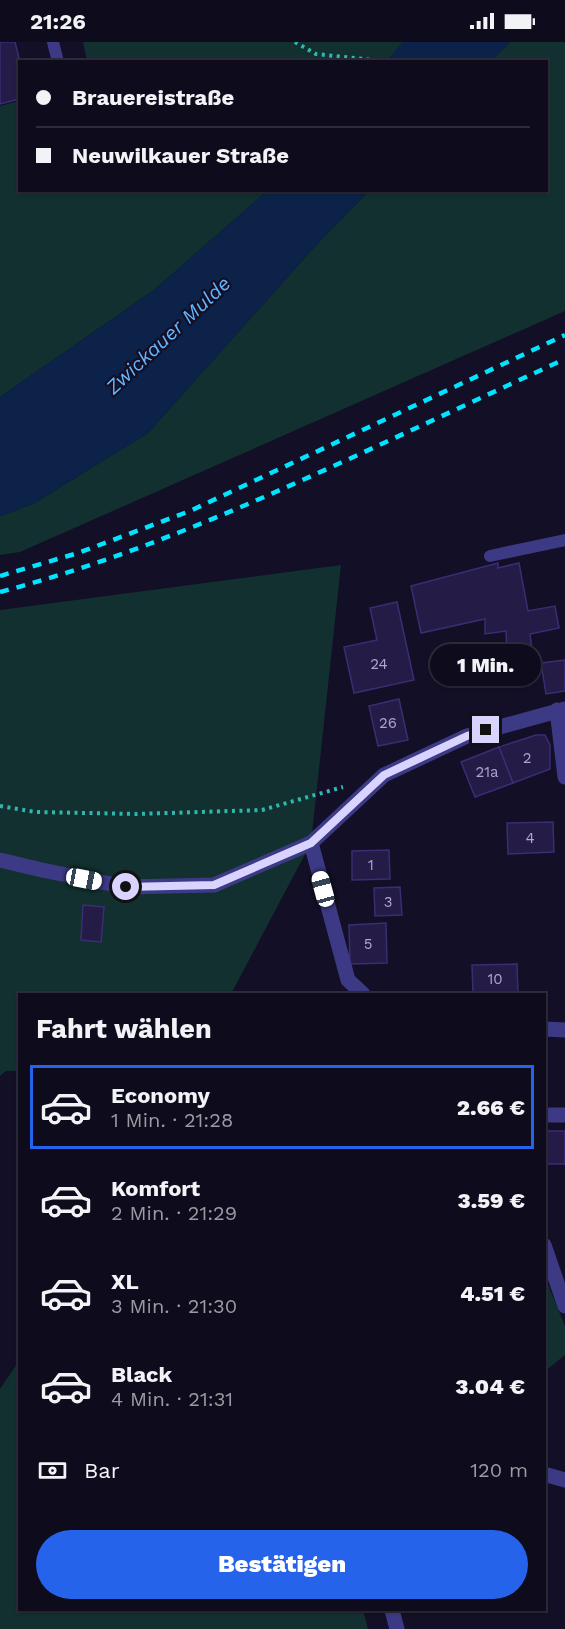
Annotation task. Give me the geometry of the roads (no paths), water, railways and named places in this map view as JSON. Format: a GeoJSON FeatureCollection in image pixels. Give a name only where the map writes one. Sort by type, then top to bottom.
{"type":"FeatureCollection","features":[{"type":"Feature","properties":{"kind":"street"},"geometry":{"type":"LineString","coordinates":[[0,860],[126,887],[214,885],[311,843],[384,775],[467,736],[561,710],[565,777]]}},
{"type":"Feature","properties":{"kind":"street"},"geometry":{"type":"LineString","coordinates":[[311,843],[348,980],[362,993]]}},
{"type":"Feature","properties":{"kind":"street"},"geometry":{"type":"LineString","coordinates":[[546,1029],[565,1030]]}},
{"type":"Feature","properties":{"kind":"street"},"geometry":{"type":"LineString","coordinates":[[546,1115],[565,1115]]}},
{"type":"Feature","properties":{"kind":"street"},"geometry":{"type":"LineString","coordinates":[[546,1251],[565,1306]]}},
{"type":"Feature","properties":{"kind":"street"},"geometry":{"type":"LineString","coordinates":[[546,1475],[565,1480]]}},
{"type":"Feature","properties":{"kind":"street"},"geometry":{"type":"LineString","coordinates":[[392,1611],[397,1629]]}},
{"type":"Feature","properties":{"kind":"lane"},"geometry":{"type":"LineString","coordinates":[[53,42],[58,60]]}},
{"type":"Feature","properties":{"kind":"lane"},"geometry":{"type":"LineString","coordinates":[[490,556],[565,540]]}},
{"type":"Feature","properties":{"kind":"water"},"geometry":{"type":"Polygon","coordinates":[[[403,42],[510,42],[492,60],[388,60],[403,42]]]}},
{"type":"Feature","properties":{"kind":"water","name":"Zwickauer Mulde"},"geometry":{"type":"Polygon","coordinates":[[[266,192],[368,192],[318,243],[148,433],[33,504],[0,516],[0,397],[154,290],[266,192]]]}},
{"type":"Feature","properties":{"kind":"railway"},"geometry":{"type":"LineString","coordinates":[[0,576],[78,553],[190,511],[565,335]]}},
{"type":"Feature","properties":{"kind":"railway"},"geometry":{"type":"LineString","coordinates":[[0,592],[90,565],[178,533],[349,459],[565,359]]}}]}
